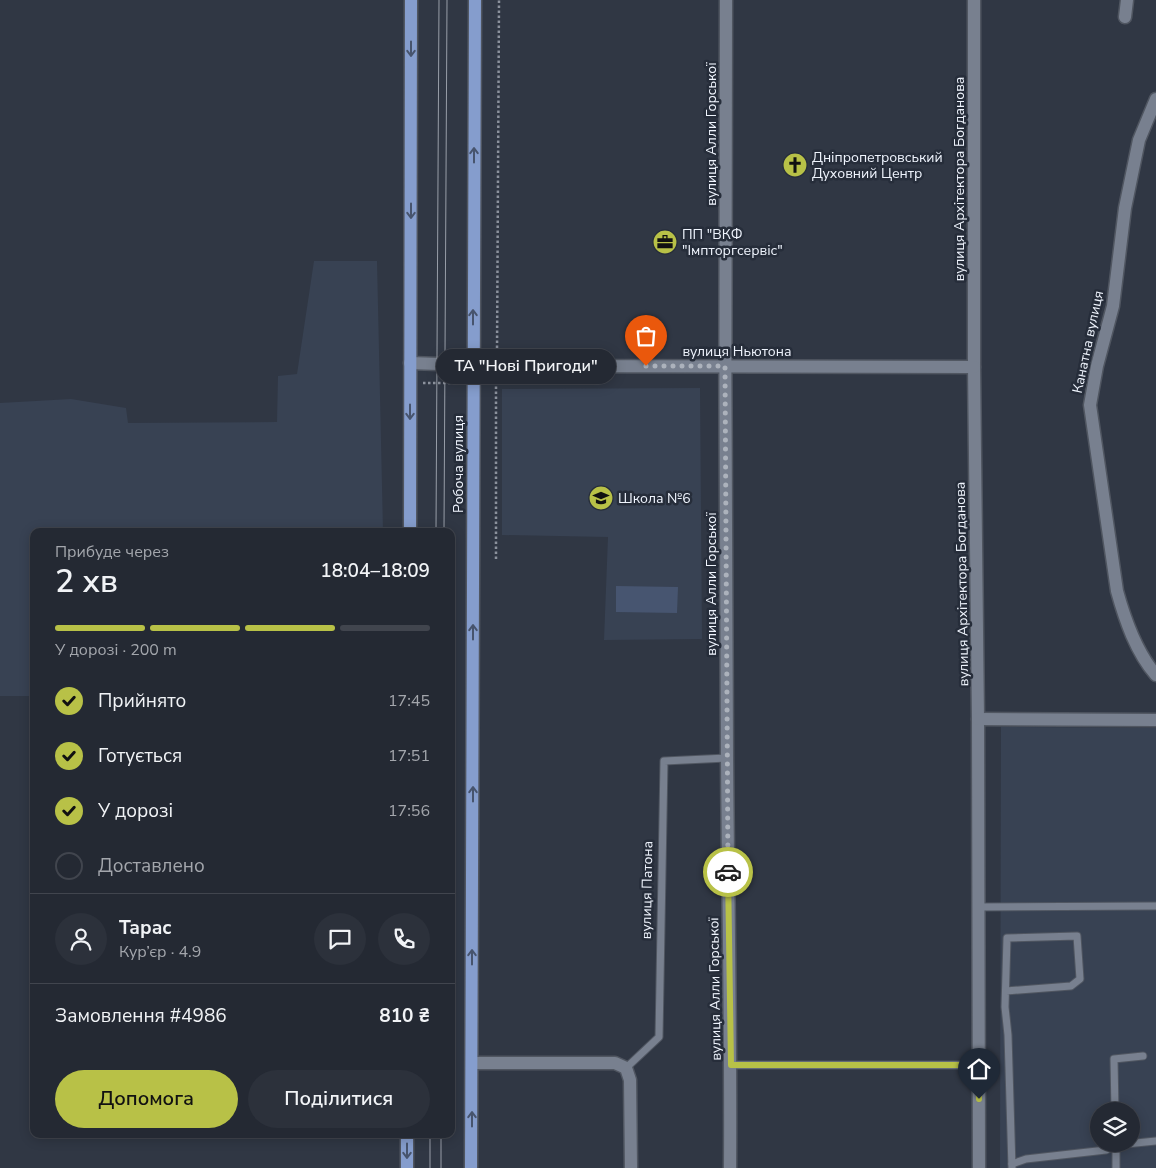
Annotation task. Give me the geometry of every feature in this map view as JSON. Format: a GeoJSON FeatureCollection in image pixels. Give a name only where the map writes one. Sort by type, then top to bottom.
{"type":"FeatureCollection","features":[{"type":"Feature","properties":{"kind":"main road"},"geometry":{"type":"LineString","coordinates":[[410,528],[411,0]]}},
{"type":"Feature","properties":{"kind":"main road","name":"Робоча вулиця"},"geometry":{"type":"LineString","coordinates":[[471,1168],[475,0]]}},
{"type":"Feature","properties":{"kind":"main road"},"geometry":{"type":"LineString","coordinates":[[407,1138],[407,1168]]}},
{"type":"Feature","properties":{"kind":"street","name":"вулиця Алли Горської"},"geometry":{"type":"LineString","coordinates":[[726,0],[725,366],[731,1065],[730,1168]]}},
{"type":"Feature","properties":{"kind":"street","name":"вулиця Архітектора Богданова"},"geometry":{"type":"LineString","coordinates":[[974,0],[974,366],[978,719],[979,1168]]}},
{"type":"Feature","properties":{"kind":"street"},"geometry":{"type":"LineString","coordinates":[[1125,17],[1127,0]]}},
{"type":"Feature","properties":{"kind":"street","name":"Канатна вулиця"},"geometry":{"type":"LineString","coordinates":[[1156,99],[1139,140],[1125,208],[1114,306],[1097,366],[1090,405],[1116,592],[1124,617],[1136,643],[1156,675]]}},
{"type":"Feature","properties":{"kind":"street","name":"вулиця Ньютона"},"geometry":{"type":"LineString","coordinates":[[410,363],[473,366],[974,366]]}},
{"type":"Feature","properties":{"kind":"street"},"geometry":{"type":"LineString","coordinates":[[978,719],[1156,720]]}},
{"type":"Feature","properties":{"kind":"street"},"geometry":{"type":"LineString","coordinates":[[472,1063],[615,1063],[626,1068],[630,1080],[631,1168]]}},
{"type":"Feature","properties":{"kind":"lane","name":"вулиця Патона"},"geometry":{"type":"LineString","coordinates":[[626,1068],[659,1037],[664,761],[727,758]]}},
{"type":"Feature","properties":{"kind":"lane"},"geometry":{"type":"LineString","coordinates":[[978,907],[1156,906]]}},
{"type":"Feature","properties":{"kind":"lane"},"geometry":{"type":"LineString","coordinates":[[1006,990],[1070,986],[1080,979],[1077,936],[1007,938],[1006,990],[1012,1166],[1026,1159],[1090,1152]]}},
{"type":"Feature","properties":{"kind":"lane"},"geometry":{"type":"LineString","coordinates":[[1115,1102],[1114,1059],[1143,1056]]}},
{"type":"Feature","properties":{"kind":"lane"},"geometry":{"type":"LineString","coordinates":[[731,1065],[978,1065]]}},
{"type":"Feature","properties":{"kind":"lane"},"geometry":{"type":"LineString","coordinates":[[1140,1143],[1156,1141]]}},
{"type":"Feature","properties":{"kind":"lane"},"geometry":{"type":"LineString","coordinates":[[1116,1152],[1116,1168]]}},
{"type":"Feature","properties":{"kind":"path"},"geometry":{"type":"LineString","coordinates":[[496,559],[499,0]]}},
{"type":"Feature","properties":{"kind":"path"},"geometry":{"type":"LineString","coordinates":[[410,383],[496,384]]}},
{"type":"Feature","properties":{"kind":"shaded area"},"geometry":{"type":"Polygon","coordinates":[[[314,261],[377,261],[383,528],[30,528],[30,696],[0,696],[0,403],[71,399],[126,408],[128,423],[277,422],[278,376],[297,374],[314,261]]]}},
{"type":"Feature","properties":{"kind":"shaded area","name":"Школа №6"},"geometry":{"type":"Polygon","coordinates":[[[700,388],[702,639],[604,640],[608,537],[502,535],[502,389],[700,388]]]}},
{"type":"Feature","properties":{"kind":"shaded area"},"geometry":{"type":"Polygon","coordinates":[[[616,586],[678,587],[677,613],[616,612],[616,586]]]}},
{"type":"Feature","properties":{"kind":"shaded area"},"geometry":{"type":"Polygon","coordinates":[[[1001,727],[1156,728],[1156,1168],[1000,1168],[1001,727]]]}},
{"type":"Feature","properties":{"kind":"tram line"},"geometry":{"type":"LineString","coordinates":[[436,528],[439,0]]}},
{"type":"Feature","properties":{"kind":"tram line"},"geometry":{"type":"LineString","coordinates":[[444,528],[447,0]]}},
{"type":"Feature","properties":{"kind":"tram line"},"geometry":{"type":"LineString","coordinates":[[430,1138],[430,1168]]}},
{"type":"Feature","properties":{"kind":"tram line"},"geometry":{"type":"LineString","coordinates":[[441,1138],[441,1168]]}},
{"type":"Feature","properties":{"kind":"way so far"},"geometry":{"type":"LineString","coordinates":[[646,366],[725,366],[728,872]]}},
{"type":"Feature","properties":{"kind":"place","name":"Дніпропетровський Духовний Центр"},"geometry":{"type":"Point","coordinates":[795,165]}},
{"type":"Feature","properties":{"kind":"place","name":"ПП \"ВКФ \"Імпторгсервіс\""},"geometry":{"type":"Point","coordinates":[665,242]}},
{"type":"Feature","properties":{"kind":"place","name":"ТА \"Нові Пригоди\""},"geometry":{"type":"Point","coordinates":[646,366]}},
{"type":"Feature","properties":{"kind":"place","name":"Школа №6"},"geometry":{"type":"Point","coordinates":[601,498]}},
{"type":"Feature","properties":{"kind":"route"},"geometry":{"type":"LineString","coordinates":[[728,872],[731,1065],[978,1065],[979,1099]]}}]}
